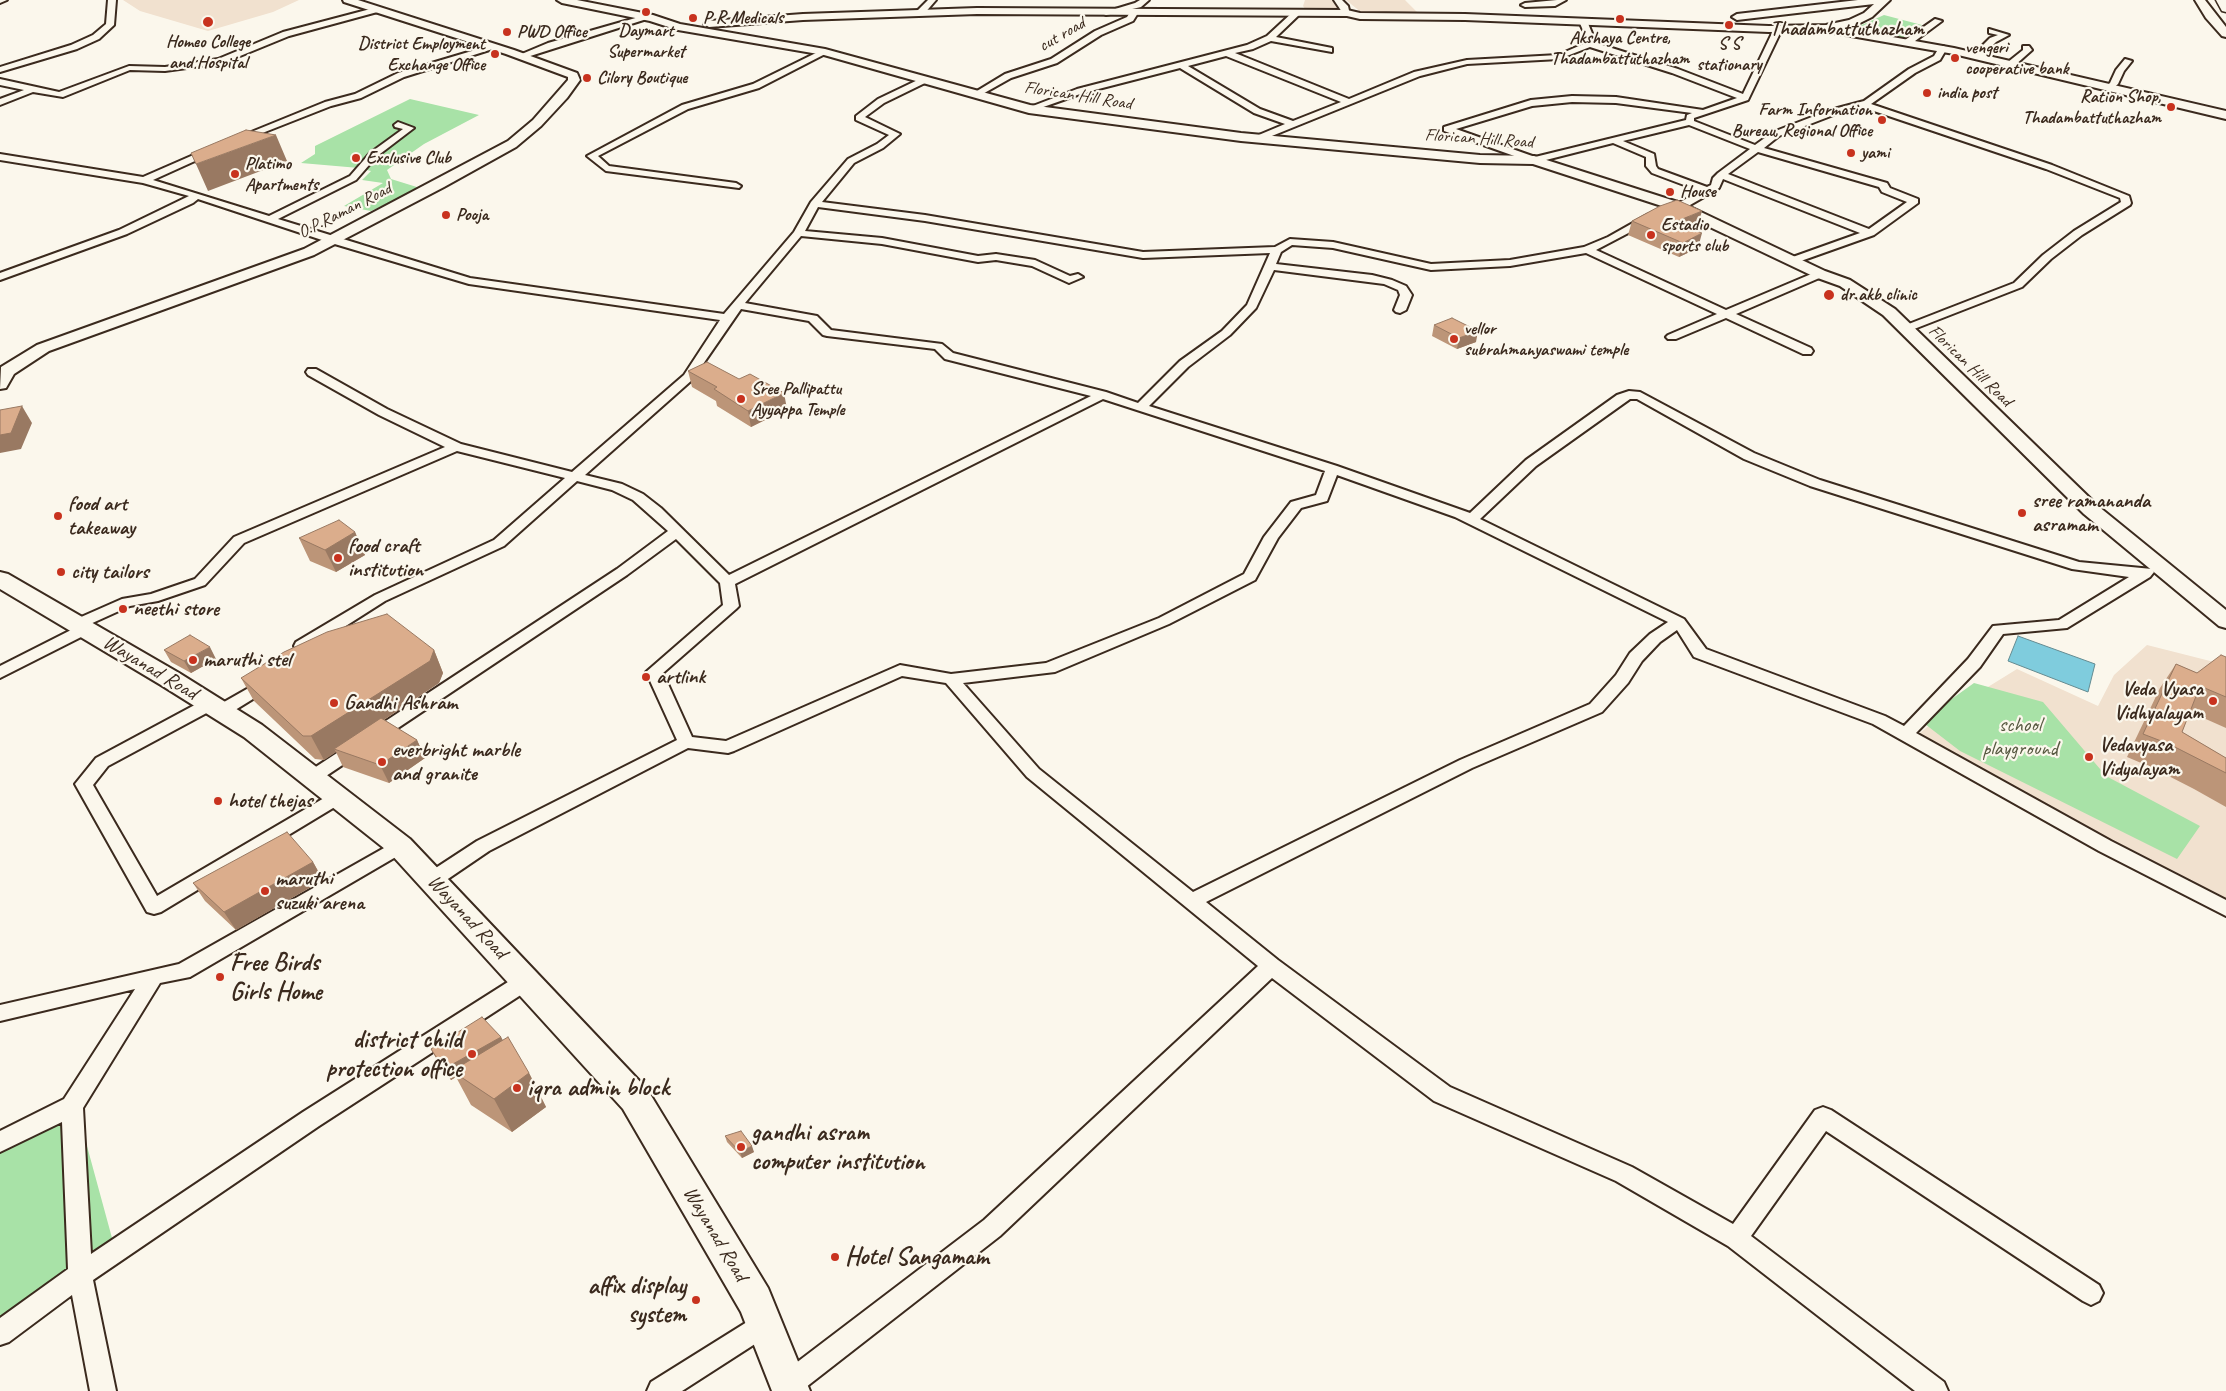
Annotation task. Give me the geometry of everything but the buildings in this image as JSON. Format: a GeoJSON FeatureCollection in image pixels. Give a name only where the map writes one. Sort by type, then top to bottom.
{"type":"FeatureCollection","features":[{"type":"Feature","properties":{"kind":"highway"},"geometry":{"type":"LineString","coordinates":[[2222,0],[2226,8]]}},
{"type":"Feature","properties":{"kind":"main road","name":"Wayanad Road"},"geometry":{"type":"LineString","coordinates":[[0,579],[253,731],[400,846],[635,1099],[755,1301],[790,1388]]}},
{"type":"Feature","properties":{"kind":"street"},"geometry":{"type":"LineString","coordinates":[[0,70],[74,47],[96,37],[110,25],[112,0]]}},
{"type":"Feature","properties":{"kind":"street","name":"O.P.Raman Road"},"geometry":{"type":"LineString","coordinates":[[0,384],[7,371],[43,348],[309,252],[512,144],[563,95],[574,77],[573,75],[495,47],[348,0]]}},
{"type":"Feature","properties":{"kind":"street"},"geometry":{"type":"LineString","coordinates":[[562,0],[649,17],[678,27],[803,17],[977,11],[1348,13],[1360,16],[1529,19],[1778,29],[1826,28],[1852,23],[1868,15],[1885,0]]}},
{"type":"Feature","properties":{"kind":"street"},"geometry":{"type":"LineString","coordinates":[[920,13],[932,0]]}},
{"type":"Feature","properties":{"kind":"street"},"geometry":{"type":"LineString","coordinates":[[1106,13],[1138,4],[1145,0]]}},
{"type":"Feature","properties":{"kind":"street"},"geometry":{"type":"LineString","coordinates":[[1338,0],[1348,13]]}},
{"type":"Feature","properties":{"kind":"street"},"geometry":{"type":"LineString","coordinates":[[1529,19],[1524,3],[1555,4],[1562,0]]}},
{"type":"Feature","properties":{"kind":"street"},"geometry":{"type":"LineString","coordinates":[[1655,25],[1885,0]]}},
{"type":"Feature","properties":{"kind":"street"},"geometry":{"type":"LineString","coordinates":[[2200,0],[2210,16],[2226,34]]}},
{"type":"Feature","properties":{"kind":"street"},"geometry":{"type":"LineString","coordinates":[[0,82],[60,95],[129,68],[165,69],[207,64],[286,34],[378,10]]}},
{"type":"Feature","properties":{"kind":"street","name":"cut road"},"geometry":{"type":"LineString","coordinates":[[976,94],[1008,76],[1054,61],[1098,33],[1130,19],[1134,13]]}},
{"type":"Feature","properties":{"kind":"street"},"geometry":{"type":"LineString","coordinates":[[1029,108],[1080,91],[1250,47],[1270,38],[1297,13]]}},
{"type":"Feature","properties":{"kind":"street"},"geometry":{"type":"LineString","coordinates":[[521,56],[551,45],[649,17]]}},
{"type":"Feature","properties":{"kind":"street"},"geometry":{"type":"LineString","coordinates":[[1583,21],[1593,45],[1675,71],[1744,98]]}},
{"type":"Feature","properties":{"kind":"street"},"geometry":{"type":"LineString","coordinates":[[1908,42],[1938,22]]}},
{"type":"Feature","properties":{"kind":"street","name":"Florican Hill Road"},"geometry":{"type":"LineString","coordinates":[[678,27],[825,52],[1029,108],[1164,128],[1257,139],[1480,159],[1534,160],[1679,207],[1820,274],[1845,283],[1889,312],[2151,570],[2226,621]]}},
{"type":"Feature","properties":{"kind":"street"},"geometry":{"type":"LineString","coordinates":[[1826,28],[1943,48],[2226,115]]}},
{"type":"Feature","properties":{"kind":"street"},"geometry":{"type":"LineString","coordinates":[[1690,122],[1690,117],[1744,98],[1778,29]]}},
{"type":"Feature","properties":{"kind":"street"},"geometry":{"type":"LineString","coordinates":[[1977,56],[1993,40],[2005,34],[1992,30]]}},
{"type":"Feature","properties":{"kind":"street"},"geometry":{"type":"LineString","coordinates":[[1270,38],[1329,50]]}},
{"type":"Feature","properties":{"kind":"street"},"geometry":{"type":"LineString","coordinates":[[1257,139],[1417,74],[1467,62],[1559,57],[1592,43]]}},
{"type":"Feature","properties":{"kind":"street"},"geometry":{"type":"LineString","coordinates":[[144,180],[225,144],[328,104],[358,96],[401,75],[495,47]]}},
{"type":"Feature","properties":{"kind":"street"},"geometry":{"type":"LineString","coordinates":[[815,204],[925,218],[1143,255],[1277,250],[1290,242],[1333,245],[1431,267],[1510,263],[1587,250],[1651,217],[1679,207],[1716,186],[1721,175],[1776,134],[1833,112],[1862,104],[1912,71],[1937,58],[1943,48]]}},
{"type":"Feature","properties":{"kind":"street"},"geometry":{"type":"LineString","coordinates":[[2011,64],[2028,50],[2026,48]]}},
{"type":"Feature","properties":{"kind":"street"},"geometry":{"type":"LineString","coordinates":[[736,186],[606,168],[592,156],[685,107],[756,86],[825,52]]}},
{"type":"Feature","properties":{"kind":"street"},"geometry":{"type":"LineString","coordinates":[[1227,54],[1348,101]]}},
{"type":"Feature","properties":{"kind":"street"},"geometry":{"type":"LineString","coordinates":[[2109,87],[2114,84],[2120,70],[2128,61]]}},
{"type":"Feature","properties":{"kind":"street"},"geometry":{"type":"LineString","coordinates":[[1181,65],[1257,111],[1293,124]]}},
{"type":"Feature","properties":{"kind":"street"},"geometry":{"type":"LineString","coordinates":[[287,655],[380,598],[499,543],[688,377],[727,318],[798,233],[815,204],[852,161],[880,146],[895,134],[859,118],[880,101],[924,80]]}},
{"type":"Feature","properties":{"kind":"street"},"geometry":{"type":"LineString","coordinates":[[0,102],[33,89]]}},
{"type":"Feature","properties":{"kind":"street"},"geometry":{"type":"LineString","coordinates":[[1702,112],[1616,100],[1572,99],[1531,103],[1447,129],[1534,160],[1690,122],[1755,148],[1884,185],[1885,190],[1914,201],[1870,233],[1794,260]]}},
{"type":"Feature","properties":{"kind":"street"},"geometry":{"type":"LineString","coordinates":[[1862,104],[2049,167],[2124,196],[2126,202],[2078,233],[2046,258],[2018,285],[1905,329]]}},
{"type":"Feature","properties":{"kind":"street"},"geometry":{"type":"LineString","coordinates":[[270,219],[353,178],[373,155],[410,128],[398,125]]}},
{"type":"Feature","properties":{"kind":"street"},"geometry":{"type":"LineString","coordinates":[[1615,141],[1651,156],[1651,166],[1655,171],[1708,191]]}},
{"type":"Feature","properties":{"kind":"street"},"geometry":{"type":"LineString","coordinates":[[0,164],[5,158],[144,180],[196,195],[332,240],[469,281],[703,313],[727,318]]}},
{"type":"Feature","properties":{"kind":"street"},"geometry":{"type":"LineString","coordinates":[[1721,175],[1870,233]]}},
{"type":"Feature","properties":{"kind":"street"},"geometry":{"type":"LineString","coordinates":[[0,278],[123,232],[189,201],[196,195]]}},
{"type":"Feature","properties":{"kind":"street"},"geometry":{"type":"LineString","coordinates":[[798,233],[882,241],[978,259],[996,257],[1025,261],[1035,263],[1068,280],[1078,277]]}},
{"type":"Feature","properties":{"kind":"street"},"geometry":{"type":"LineString","coordinates":[[1141,407],[1184,364],[1226,333],[1252,306],[1277,250]]}},
{"type":"Feature","properties":{"kind":"street"},"geometry":{"type":"LineString","coordinates":[[1587,250],[1807,351]]}},
{"type":"Feature","properties":{"kind":"street"},"geometry":{"type":"LineString","coordinates":[[1270,266],[1372,278],[1388,282],[1402,288],[1406,295],[1400,310]]}},
{"type":"Feature","properties":{"kind":"street"},"geometry":{"type":"LineString","coordinates":[[1672,337],[1820,274]]}},
{"type":"Feature","properties":{"kind":"street"},"geometry":{"type":"LineString","coordinates":[[737,305],[812,318],[827,332],[938,346],[950,356],[1102,395],[1141,407],[1332,469],[1471,520],[1678,622],[1700,653],[1879,720],[2104,846],[2226,909]]}},
{"type":"Feature","properties":{"kind":"street"},"geometry":{"type":"LineString","coordinates":[[0,367],[19,363]]}},
{"type":"Feature","properties":{"kind":"street"},"geometry":{"type":"LineString","coordinates":[[312,372],[383,412],[456,447],[617,487],[638,497],[727,582],[731,606],[654,672],[686,742]]}},
{"type":"Feature","properties":{"kind":"street"},"geometry":{"type":"LineString","coordinates":[[727,582],[1102,395]]}},
{"type":"Feature","properties":{"kind":"street"},"geometry":{"type":"LineString","coordinates":[[1471,520],[1530,463],[1621,398],[1629,395],[1640,396],[1749,456],[1815,483],[2077,566],[2151,570],[2226,600]]}},
{"type":"Feature","properties":{"kind":"street"},"geometry":{"type":"LineString","coordinates":[[0,673],[127,602],[153,598],[200,582],[239,540],[456,447]]}},
{"type":"Feature","properties":{"kind":"street"},"geometry":{"type":"LineString","coordinates":[[432,880],[483,846],[686,742],[728,747],[900,670],[952,679],[1049,668],[1164,621],[1250,577],[1271,537],[1296,505],[1322,498],[1332,469]]}},
{"type":"Feature","properties":{"kind":"street"},"geometry":{"type":"LineString","coordinates":[[311,778],[622,572],[676,532]]}},
{"type":"Feature","properties":{"kind":"street"},"geometry":{"type":"LineString","coordinates":[[1905,735],[1974,663],[1998,629],[2062,625],[2151,570]]}},
{"type":"Feature","properties":{"kind":"street"},"geometry":{"type":"LineString","coordinates":[[1191,901],[1466,764],[1596,708],[1622,679],[1636,657],[1656,638],[1678,622]]}},
{"type":"Feature","properties":{"kind":"street"},"geometry":{"type":"LineString","coordinates":[[279,675],[216,708],[102,762],[84,784],[154,907],[337,798]]}},
{"type":"Feature","properties":{"kind":"street"},"geometry":{"type":"LineString","coordinates":[[952,679],[1033,772],[1271,966],[1442,1094],[1624,1174],[1736,1238],[1935,1391]]}},
{"type":"Feature","properties":{"kind":"street"},"geometry":{"type":"LineString","coordinates":[[0,1013],[154,976],[183,971],[400,846]]}},
{"type":"Feature","properties":{"kind":"street"},"geometry":{"type":"LineString","coordinates":[[790,1388],[992,1228],[1271,966]]}},
{"type":"Feature","properties":{"kind":"street"},"geometry":{"type":"LineString","coordinates":[[0,1142],[72,1106],[154,976]]}},
{"type":"Feature","properties":{"kind":"street"},"geometry":{"type":"LineString","coordinates":[[0,1333],[80,1276],[311,1119],[526,981]]}},
{"type":"Feature","properties":{"kind":"street"},"geometry":{"type":"LineString","coordinates":[[72,1106],[80,1276],[103,1391]]}},
{"type":"Feature","properties":{"kind":"street"},"geometry":{"type":"LineString","coordinates":[[1736,1238],[1823,1117],[2091,1293]]}},
{"type":"Feature","properties":{"kind":"street"},"geometry":{"type":"LineString","coordinates":[[660,1391],[764,1324]]}},
{"type":"Feature","properties":{"kind":"shaded area","name":"Homeo College and Hospital"},"geometry":{"type":"Polygon","coordinates":[[[123,0],[299,0],[273,12],[208,31],[140,11],[123,0]]]}},
{"type":"Feature","properties":{"kind":"shaded area"},"geometry":{"type":"Polygon","coordinates":[[[1305,0],[1335,0],[1346,11],[1315,14],[1306,10],[1303,6],[1305,0]]]}},
{"type":"Feature","properties":{"kind":"shaded area"},"geometry":{"type":"Polygon","coordinates":[[[1346,0],[1405,0],[1417,12],[1362,13],[1346,0]]]}},
{"type":"Feature","properties":{"kind":"shaded area","name":"Vedavyasa Vidyalayam"},"geometry":{"type":"Polygon","coordinates":[[[2147,645],[2226,665],[2226,905],[1915,737],[1941,716],[2017,669],[2098,706],[2114,675],[2147,645]]]}},
{"type":"Feature","properties":{"kind":"green space"},"geometry":{"type":"Polygon","coordinates":[[[1884,15],[1922,25],[1902,38],[1855,28],[1884,15]]]}},
{"type":"Feature","properties":{"kind":"green space","name":"Exclusive Club"},"geometry":{"type":"Polygon","coordinates":[[[410,99],[479,115],[424,144],[387,170],[391,179],[420,188],[371,211],[344,206],[383,183],[362,180],[371,171],[359,168],[301,163],[315,154],[315,146],[410,99]]]}},
{"type":"Feature","properties":{"kind":"green space","name":"school playground"},"geometry":{"type":"Polygon","coordinates":[[[1974,683],[2043,702],[2106,776],[2200,826],[2177,859],[1960,751],[1921,721],[1974,683]]]}},
{"type":"Feature","properties":{"kind":"green space"},"geometry":{"type":"Polygon","coordinates":[[[78,1113],[115,1249],[0,1322],[0,1153],[78,1113]]]}},
{"type":"Feature","properties":{"kind":"water"},"geometry":{"type":"Polygon","coordinates":[[[2018,636],[2095,664],[2088,692],[2008,661],[2018,636]]]}},
{"type":"Feature","properties":{"kind":"place","name":"Daymart Supermarket"},"geometry":{"type":"Point","coordinates":[646,12]}},
{"type":"Feature","properties":{"kind":"place","name":"P R Medicals"},"geometry":{"type":"Point","coordinates":[693,18]}},
{"type":"Feature","properties":{"kind":"place","name":"Akshaya Centre, Thadambattuthazham"},"geometry":{"type":"Point","coordinates":[1620,19]}},
{"type":"Feature","properties":{"kind":"place","name":"Homeo College and Hospital"},"geometry":{"type":"Point","coordinates":[208,22]}},
{"type":"Feature","properties":{"kind":"place","name":"S S stationary"},"geometry":{"type":"Point","coordinates":[1729,25]}},
{"type":"Feature","properties":{"kind":"place","name":"PWD Office"},"geometry":{"type":"Point","coordinates":[507,32]}},
{"type":"Feature","properties":{"kind":"place","name":"District Employment Exchange Office"},"geometry":{"type":"Point","coordinates":[495,54]}},
{"type":"Feature","properties":{"kind":"place","name":"vengeri cooperative bank"},"geometry":{"type":"Point","coordinates":[1955,58]}},
{"type":"Feature","properties":{"kind":"place","name":"Cilory Boutique"},"geometry":{"type":"Point","coordinates":[587,78]}},
{"type":"Feature","properties":{"kind":"place","name":"india post"},"geometry":{"type":"Point","coordinates":[1927,93]}},
{"type":"Feature","properties":{"kind":"place","name":"Ration Shop, Thadambattuthazham"},"geometry":{"type":"Point","coordinates":[2171,107]}},
{"type":"Feature","properties":{"kind":"place","name":"Farm Information Bureau, Regional Office"},"geometry":{"type":"Point","coordinates":[1882,120]}},
{"type":"Feature","properties":{"kind":"place","name":"yami"},"geometry":{"type":"Point","coordinates":[1851,153]}},
{"type":"Feature","properties":{"kind":"place","name":"Exclusive Club"},"geometry":{"type":"Point","coordinates":[356,158]}},
{"type":"Feature","properties":{"kind":"place","name":"Platimo Apartments"},"geometry":{"type":"Point","coordinates":[235,174]}},
{"type":"Feature","properties":{"kind":"place","name":"House"},"geometry":{"type":"Point","coordinates":[1670,192]}},
{"type":"Feature","properties":{"kind":"place","name":"Pooja"},"geometry":{"type":"Point","coordinates":[446,215]}},
{"type":"Feature","properties":{"kind":"place","name":"Estadio sports club"},"geometry":{"type":"Point","coordinates":[1651,235]}},
{"type":"Feature","properties":{"kind":"place","name":"dr akb clinic"},"geometry":{"type":"Point","coordinates":[1829,295]}},
{"type":"Feature","properties":{"kind":"place","name":"vellor subrahmanyaswami temple"},"geometry":{"type":"Point","coordinates":[1454,339]}},
{"type":"Feature","properties":{"kind":"place","name":"Sree Pallipattu Ayyappa Temple"},"geometry":{"type":"Point","coordinates":[741,399]}},
{"type":"Feature","properties":{"kind":"place","name":"sree ramananda asramam"},"geometry":{"type":"Point","coordinates":[2022,513]}},
{"type":"Feature","properties":{"kind":"place","name":"food art takeaway"},"geometry":{"type":"Point","coordinates":[58,516]}},
{"type":"Feature","properties":{"kind":"place","name":"food craft institution"},"geometry":{"type":"Point","coordinates":[338,558]}},
{"type":"Feature","properties":{"kind":"place","name":"city tailors"},"geometry":{"type":"Point","coordinates":[61,572]}},
{"type":"Feature","properties":{"kind":"place","name":"neethi store"},"geometry":{"type":"Point","coordinates":[123,609]}},
{"type":"Feature","properties":{"kind":"place","name":"maruthi stel"},"geometry":{"type":"Point","coordinates":[193,660]}},
{"type":"Feature","properties":{"kind":"place","name":"artlink"},"geometry":{"type":"Point","coordinates":[646,677]}},
{"type":"Feature","properties":{"kind":"place","name":"Veda Vyasa Vidhyalayam"},"geometry":{"type":"Point","coordinates":[2213,701]}},
{"type":"Feature","properties":{"kind":"place","name":"Gandhi Ashram"},"geometry":{"type":"Point","coordinates":[334,703]}},
{"type":"Feature","properties":{"kind":"place","name":"Vedavyasa Vidyalayam"},"geometry":{"type":"Point","coordinates":[2089,757]}},
{"type":"Feature","properties":{"kind":"place","name":"everbright marble and granite"},"geometry":{"type":"Point","coordinates":[382,762]}},
{"type":"Feature","properties":{"kind":"place","name":"hotel thejas"},"geometry":{"type":"Point","coordinates":[218,801]}},
{"type":"Feature","properties":{"kind":"place","name":"maruthi suzuki arena"},"geometry":{"type":"Point","coordinates":[265,891]}},
{"type":"Feature","properties":{"kind":"place","name":"Free Birds Girls Home"},"geometry":{"type":"Point","coordinates":[220,977]}},
{"type":"Feature","properties":{"kind":"place","name":"district child protection office"},"geometry":{"type":"Point","coordinates":[472,1054]}},
{"type":"Feature","properties":{"kind":"place","name":"iqra admin block"},"geometry":{"type":"Point","coordinates":[517,1088]}},
{"type":"Feature","properties":{"kind":"place","name":"gandhi asram computer institution"},"geometry":{"type":"Point","coordinates":[741,1147]}},
{"type":"Feature","properties":{"kind":"place","name":"Hotel Sangamam"},"geometry":{"type":"Point","coordinates":[835,1257]}},
{"type":"Feature","properties":{"kind":"place","name":"affix display system"},"geometry":{"type":"Point","coordinates":[696,1300]}},
{"type":"Feature","properties":{"kind":"district","name":"Thadambattuthazham"},"geometry":{"type":"Point","coordinates":[1847,30]}}]}
